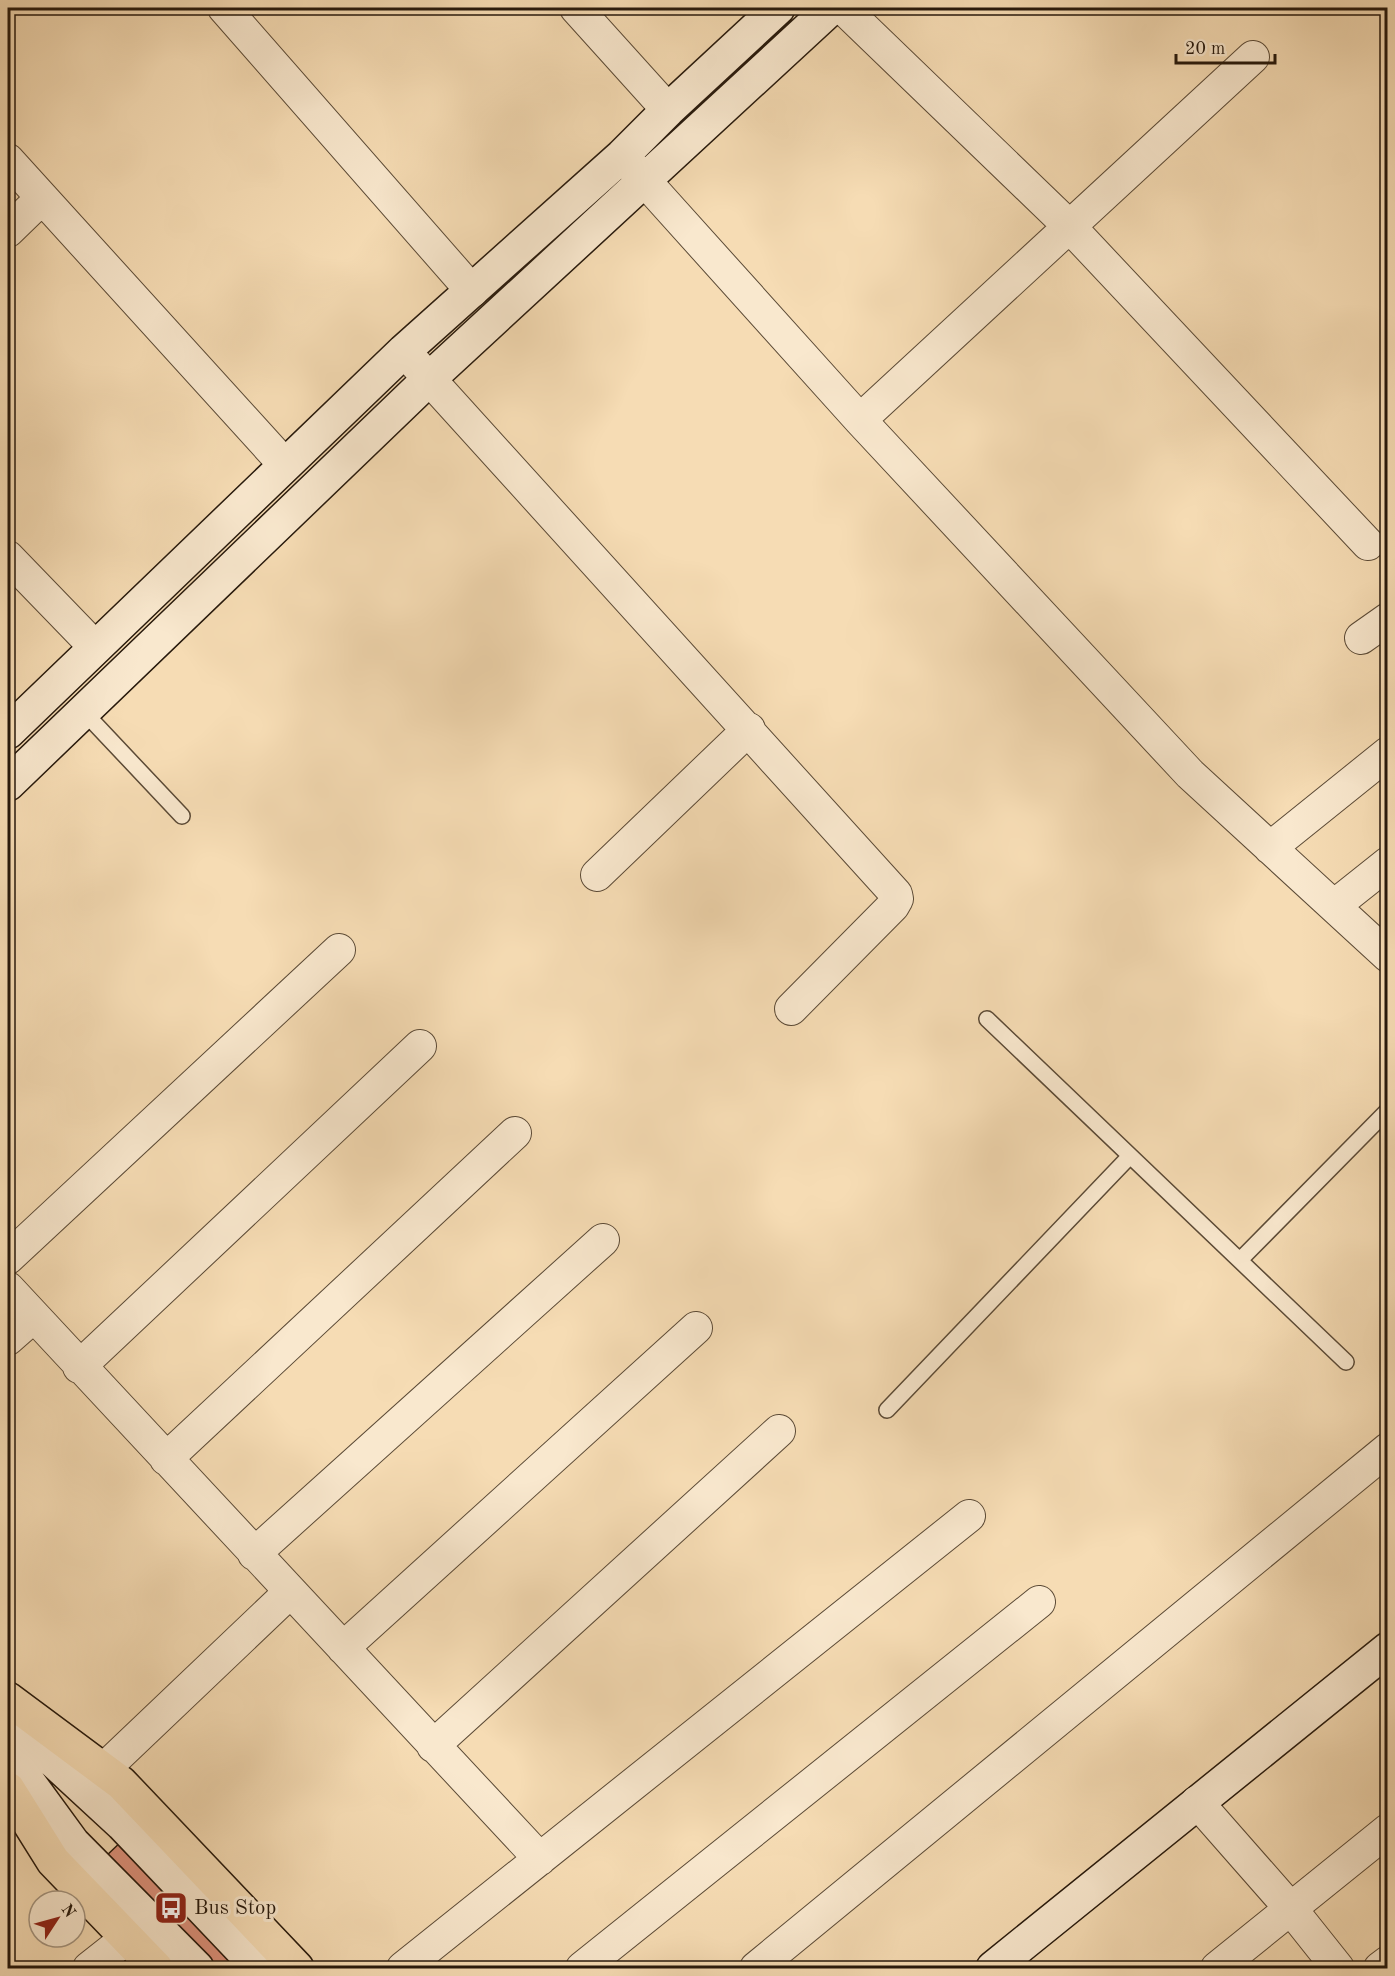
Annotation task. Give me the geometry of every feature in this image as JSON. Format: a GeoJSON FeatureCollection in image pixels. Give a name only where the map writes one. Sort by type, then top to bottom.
{"type":"FeatureCollection","features":[{"type":"Feature","properties":{"kind":"main road"},"geometry":{"type":"LineString","coordinates":[[8,1699],[121,1783],[297,1968]]}},
{"type":"Feature","properties":{"kind":"main road"},"geometry":{"type":"LineString","coordinates":[[11,1803],[53,1861],[156,1968]]}},
{"type":"Feature","properties":{"kind":"street"},"geometry":{"type":"LineString","coordinates":[[224,8],[472,291]]}},
{"type":"Feature","properties":{"kind":"street"},"geometry":{"type":"LineString","coordinates":[[576,8],[668,110]]}},
{"type":"Feature","properties":{"kind":"street"},"geometry":{"type":"LineString","coordinates":[[8,732],[405,351],[622,156],[778,8]]}},
{"type":"Feature","properties":{"kind":"street"},"geometry":{"type":"LineString","coordinates":[[8,784],[429,379],[831,8]]}},
{"type":"Feature","properties":{"kind":"street"},"geometry":{"type":"LineString","coordinates":[[843,8],[1069,226],[1368,544]]}},
{"type":"Feature","properties":{"kind":"street"},"geometry":{"type":"LineString","coordinates":[[860,420],[1253,57]]}},
{"type":"Feature","properties":{"kind":"street"},"geometry":{"type":"LineString","coordinates":[[622,156],[860,420],[1190,774],[1388,956]]}},
{"type":"Feature","properties":{"kind":"street"},"geometry":{"type":"LineString","coordinates":[[8,160],[285,465]]}},
{"type":"Feature","properties":{"kind":"street"},"geometry":{"type":"LineString","coordinates":[[8,231],[42,198]]}},
{"type":"Feature","properties":{"kind":"street"},"geometry":{"type":"LineString","coordinates":[[405,351],[896,894],[897,899],[893,906],[791,1009]]}},
{"type":"Feature","properties":{"kind":"street"},"geometry":{"type":"LineString","coordinates":[[8,557],[95,647]]}},
{"type":"Feature","properties":{"kind":"street"},"geometry":{"type":"LineString","coordinates":[[1361,639],[1388,619]]}},
{"type":"Feature","properties":{"kind":"street"},"geometry":{"type":"LineString","coordinates":[[597,875],[749,729]]}},
{"type":"Feature","properties":{"kind":"street"},"geometry":{"type":"LineString","coordinates":[[1270,848],[1388,753]]}},
{"type":"Feature","properties":{"kind":"street"},"geometry":{"type":"LineString","coordinates":[[1334,906],[1388,863]]}},
{"type":"Feature","properties":{"kind":"street"},"geometry":{"type":"LineString","coordinates":[[8,1258],[339,950]]}},
{"type":"Feature","properties":{"kind":"street"},"geometry":{"type":"LineString","coordinates":[[79,1367],[420,1046]]}},
{"type":"Feature","properties":{"kind":"street"},"geometry":{"type":"LineString","coordinates":[[166,1459],[515,1133]]}},
{"type":"Feature","properties":{"kind":"street"},"geometry":{"type":"LineString","coordinates":[[255,1554],[603,1240]]}},
{"type":"Feature","properties":{"kind":"street"},"geometry":{"type":"LineString","coordinates":[[8,1288],[79,1367],[540,1859]]}},
{"type":"Feature","properties":{"kind":"street"},"geometry":{"type":"LineString","coordinates":[[8,1339],[33,1317]]}},
{"type":"Feature","properties":{"kind":"street"},"geometry":{"type":"LineString","coordinates":[[343,1648],[696,1328]]}},
{"type":"Feature","properties":{"kind":"street"},"geometry":{"type":"LineString","coordinates":[[433,1746],[779,1431]]}},
{"type":"Feature","properties":{"kind":"street"},"geometry":{"type":"LineString","coordinates":[[756,1968],[1388,1449]]}},
{"type":"Feature","properties":{"kind":"street"},"geometry":{"type":"LineString","coordinates":[[403,1968],[969,1516]]}},
{"type":"Feature","properties":{"kind":"street"},"geometry":{"type":"LineString","coordinates":[[103,1770],[290,1592]]}},
{"type":"Feature","properties":{"kind":"street"},"geometry":{"type":"LineString","coordinates":[[582,1968],[1039,1602]]}},
{"type":"Feature","properties":{"kind":"street"},"geometry":{"type":"LineString","coordinates":[[993,1968],[1388,1649]]}},
{"type":"Feature","properties":{"kind":"street"},"geometry":{"type":"LineString","coordinates":[[8,1719],[122,1824],[259,1968]]}},
{"type":"Feature","properties":{"kind":"street"},"geometry":{"type":"LineString","coordinates":[[8,1754],[73,1843],[197,1968]]}},
{"type":"Feature","properties":{"kind":"street"},"geometry":{"type":"LineString","coordinates":[[1197,1802],[1291,1909],[1338,1968]]}},
{"type":"Feature","properties":{"kind":"street"},"geometry":{"type":"LineString","coordinates":[[1217,1968],[1388,1830]]}},
{"type":"Feature","properties":{"kind":"street"},"geometry":{"type":"LineString","coordinates":[[89,1968],[127,1938]]}},
{"type":"Feature","properties":{"kind":"street"},"geometry":{"type":"LineString","coordinates":[[1380,1968],[1388,1962]]}},
{"type":"Feature","properties":{"kind":"lane"},"geometry":{"type":"LineString","coordinates":[[83,711],[182,816]]}},
{"type":"Feature","properties":{"kind":"lane"},"geometry":{"type":"LineString","coordinates":[[987,1019],[1346,1362]]}},
{"type":"Feature","properties":{"kind":"lane"},"geometry":{"type":"LineString","coordinates":[[1240,1260],[1388,1110]]}},
{"type":"Feature","properties":{"kind":"lane"},"geometry":{"type":"LineString","coordinates":[[887,1410],[1130,1156]]}},
{"type":"Feature","properties":{"kind":"building"},"geometry":{"type":"Polygon","coordinates":[[[125,1838],[236,1956],[223,1968],[208,1968],[104,1858],[125,1838]]]}},
{"type":"Feature","properties":{"kind":"place","name":"Bus Stop"},"geometry":{"type":"Point","coordinates":[171,1908]}}]}
